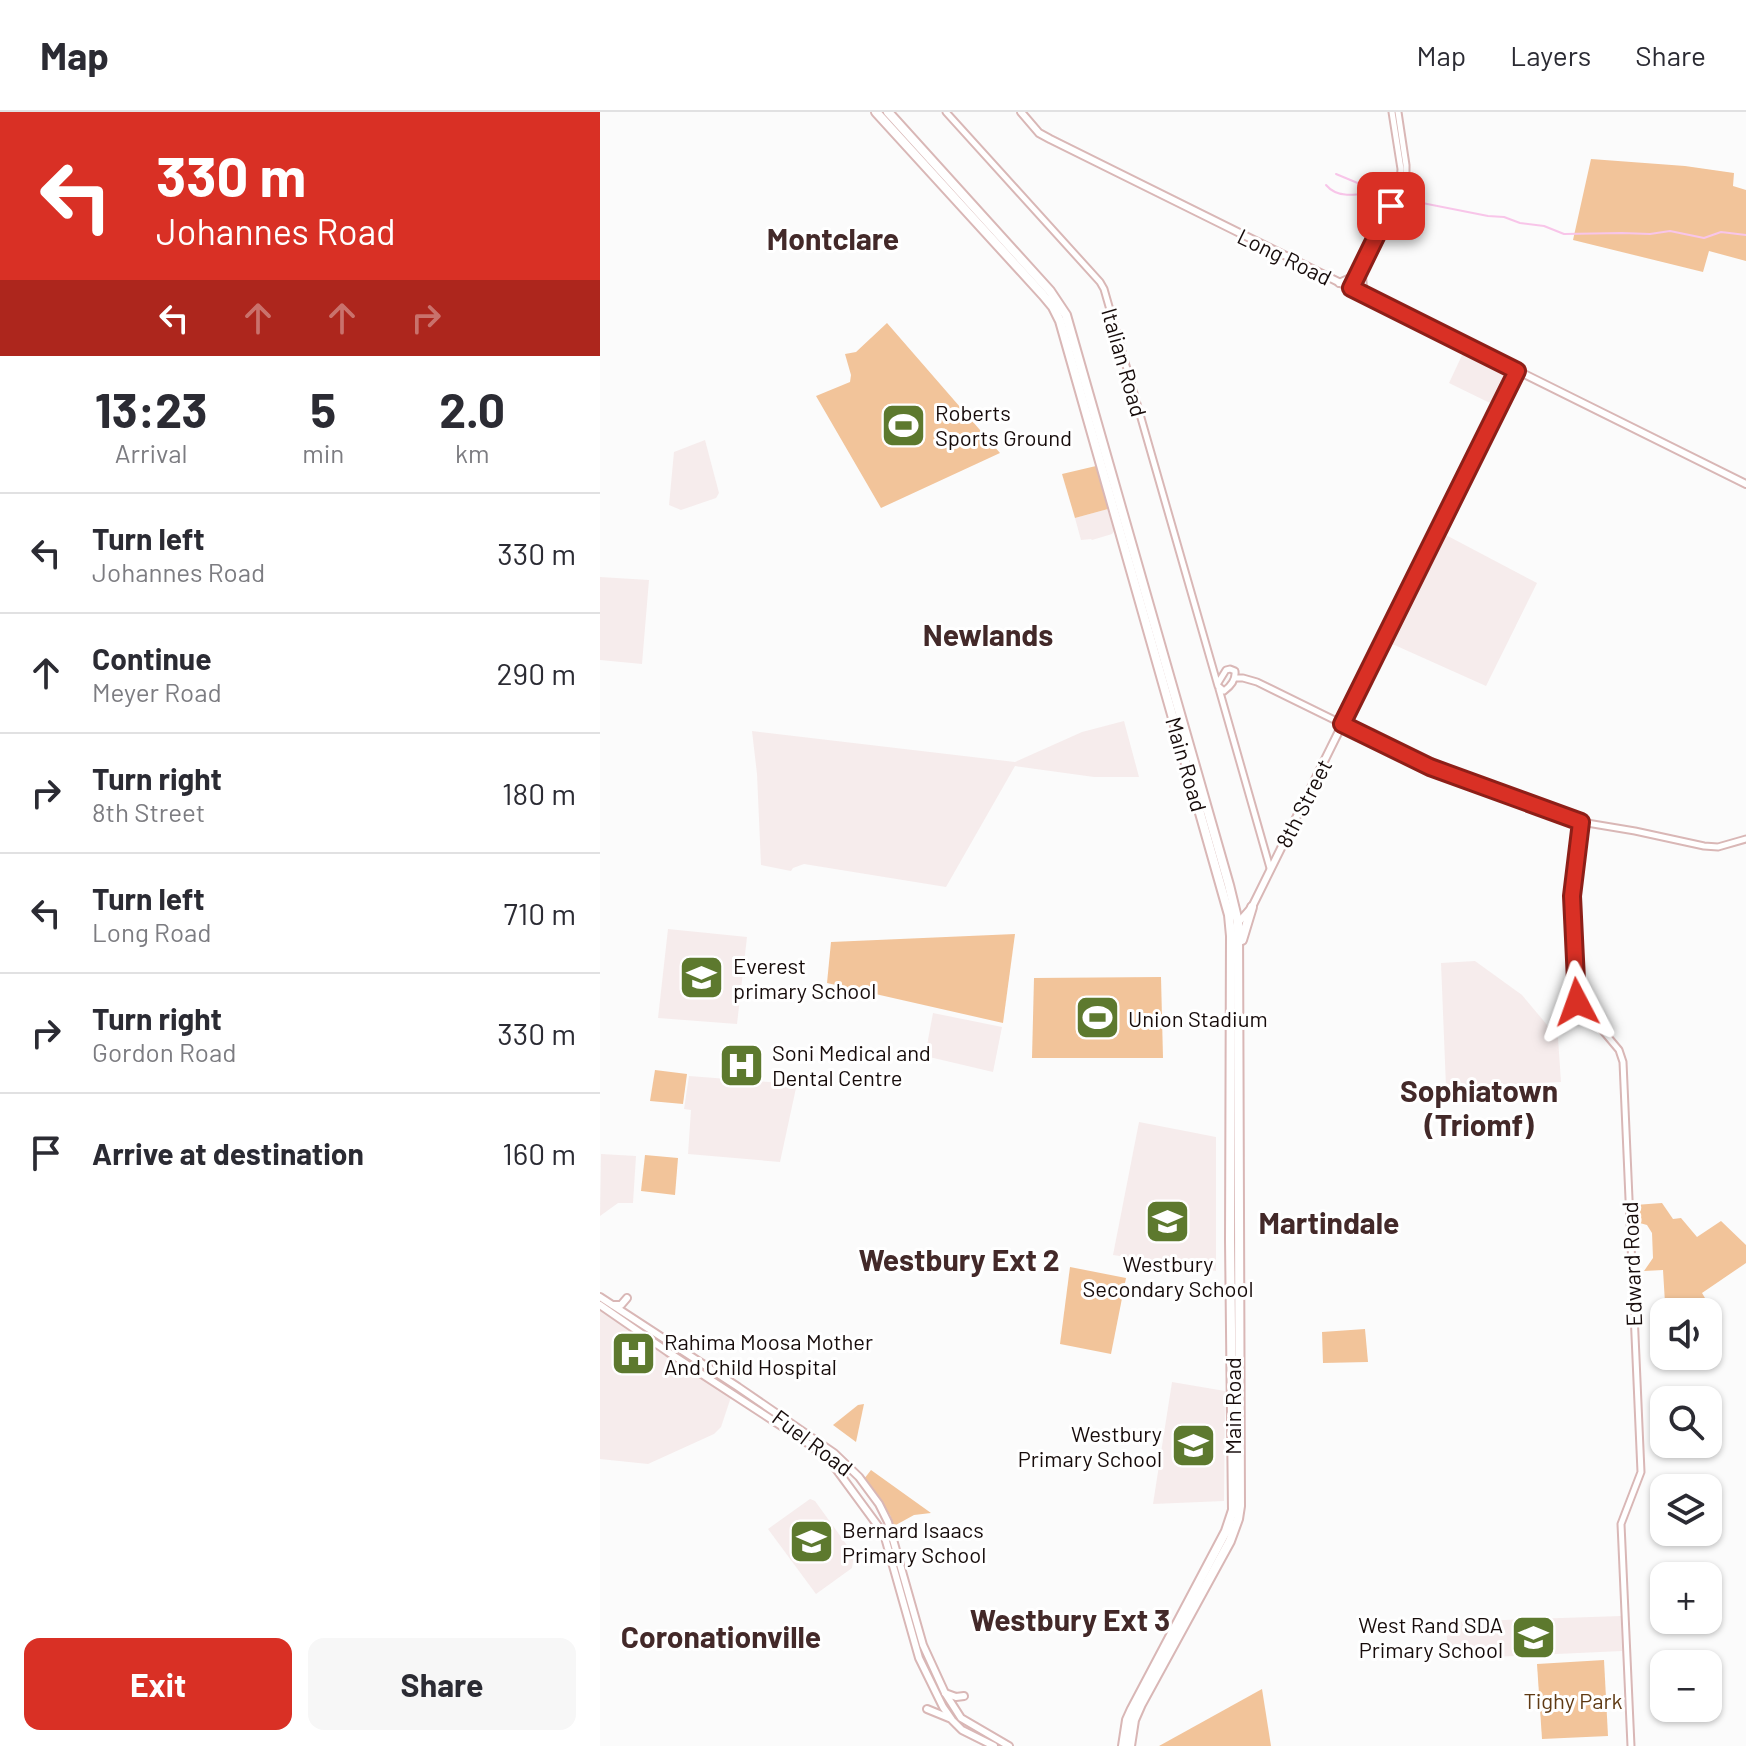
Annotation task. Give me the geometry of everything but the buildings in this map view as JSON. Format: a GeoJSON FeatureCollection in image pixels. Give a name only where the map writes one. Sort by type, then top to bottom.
{"type":"FeatureCollection","features":[{"type":"Feature","properties":{"kind":"main road","name":"Main Road"},"geometry":{"type":"LineString","coordinates":[[876,112],[1048,300],[1060,321],[1234,926],[1238,949],[1236,1497]]}},
{"type":"Feature","properties":{"kind":"main road","name":"Main Road"},"geometry":{"type":"LineString","coordinates":[[888,112],[1050,291],[1066,315],[1236,908],[1230,1240],[1236,1497]]}},
{"type":"Feature","properties":{"kind":"main road","name":"Long Road"},"geometry":{"type":"LineString","coordinates":[[1021,112],[1039,133],[1161,196],[1746,484]]}},
{"type":"Feature","properties":{"kind":"main road"},"geometry":{"type":"LineString","coordinates":[[1339,283],[1360,276],[1370,298]]}},
{"type":"Feature","properties":{"kind":"main road","name":"8th Street"},"geometry":{"type":"LineString","coordinates":[[1234,926],[1250,909],[1517,371]]}},
{"type":"Feature","properties":{"kind":"main road"},"geometry":{"type":"LineString","coordinates":[[1236,908],[1242,913],[1250,909]]}},
{"type":"Feature","properties":{"kind":"main road"},"geometry":{"type":"LineString","coordinates":[[1238,949],[1250,909]]}},
{"type":"Feature","properties":{"kind":"main road","name":"Fuel Road"},"geometry":{"type":"LineString","coordinates":[[600,1297],[834,1453],[859,1477],[888,1522],[923,1645],[945,1693],[947,1705]]}},
{"type":"Feature","properties":{"kind":"main road"},"geometry":{"type":"LineString","coordinates":[[613,1305],[621,1305],[627,1298]]}},
{"type":"Feature","properties":{"kind":"main road","name":"Fuel Road"},"geometry":{"type":"LineString","coordinates":[[600,1305],[809,1444],[831,1462],[884,1534],[919,1658],[936,1693],[947,1705]]}},
{"type":"Feature","properties":{"kind":"main road"},"geometry":{"type":"LineString","coordinates":[[1123,1746],[1127,1720],[1229,1523],[1236,1497]]}},
{"type":"Feature","properties":{"kind":"main road"},"geometry":{"type":"LineString","coordinates":[[1130,1746],[1134,1720],[1141,1704],[1230,1541],[1238,1519],[1236,1497]]}},
{"type":"Feature","properties":{"kind":"main road"},"geometry":{"type":"LineString","coordinates":[[936,1693],[936,1702],[927,1709],[943,1714],[965,1732],[994,1746]]}},
{"type":"Feature","properties":{"kind":"main road"},"geometry":{"type":"LineString","coordinates":[[945,1693],[962,1697],[958,1709],[961,1718]]}},
{"type":"Feature","properties":{"kind":"main road"},"geometry":{"type":"LineString","coordinates":[[947,1705],[952,1720]]}},
{"type":"Feature","properties":{"kind":"main road"},"geometry":{"type":"LineString","coordinates":[[947,1705],[961,1718],[1009,1746]]}},
{"type":"Feature","properties":{"kind":"street","name":"Italian Road"},"geometry":{"type":"LineString","coordinates":[[946,112],[1103,286],[1270,868]]}},
{"type":"Feature","properties":{"kind":"street"},"geometry":{"type":"LineString","coordinates":[[1353,289],[1398,198],[1401,169],[1395,112]]}},
{"type":"Feature","properties":{"kind":"street"},"geometry":{"type":"LineString","coordinates":[[1212,664],[1220,672],[1230,669],[1235,675],[1257,682],[1430,767],[1581,822],[1704,846],[1718,847],[1746,839]]}},
{"type":"Feature","properties":{"kind":"street"},"geometry":{"type":"LineString","coordinates":[[1226,670],[1219,685],[1224,691],[1229,688],[1235,675]]}},
{"type":"Feature","properties":{"kind":"street","name":"Italian Road"},"geometry":{"type":"LineString","coordinates":[[1225,711],[1223,697],[1229,688]]}},
{"type":"Feature","properties":{"kind":"street","name":"Edward Road"},"geometry":{"type":"LineString","coordinates":[[1581,822],[1572,896],[1577,1000],[1622,1056],[1641,1472],[1621,1524],[1631,1746]]}},
{"type":"Feature","properties":{"kind":"shaded area"},"geometry":{"type":"Polygon","coordinates":[[[1464,351],[1510,373],[1497,405],[1449,383],[1464,351]]]}},
{"type":"Feature","properties":{"kind":"shaded area"},"geometry":{"type":"Polygon","coordinates":[[[705,440],[719,493],[716,498],[681,510],[669,505],[674,452],[705,440]]]}},
{"type":"Feature","properties":{"kind":"shaded area"},"geometry":{"type":"Polygon","coordinates":[[[1108,509],[1115,530],[1112,534],[1081,540],[1075,518],[1108,509]]]}},
{"type":"Feature","properties":{"kind":"shaded area"},"geometry":{"type":"Polygon","coordinates":[[[1444,534],[1537,583],[1486,686],[1390,643],[1444,534]]]}},
{"type":"Feature","properties":{"kind":"shaded area"},"geometry":{"type":"Polygon","coordinates":[[[600,577],[649,580],[642,664],[600,660],[600,577]]]}},
{"type":"Feature","properties":{"kind":"shaded area"},"geometry":{"type":"Polygon","coordinates":[[[1124,721],[1139,777],[1094,777],[1015,766],[946,887],[804,864],[791,871],[761,865],[752,731],[1015,762],[1082,732],[1124,721]]]}},
{"type":"Feature","properties":{"kind":"shaded area","name":"Everest primary School"},"geometry":{"type":"Polygon","coordinates":[[[668,929],[747,937],[737,1024],[658,1018],[668,929]]]}},
{"type":"Feature","properties":{"kind":"shaded area"},"geometry":{"type":"Polygon","coordinates":[[[1475,961],[1522,995],[1558,1038],[1561,1082],[1446,1087],[1441,963],[1475,961]]]}},
{"type":"Feature","properties":{"kind":"shaded area"},"geometry":{"type":"Polygon","coordinates":[[[933,1013],[1002,1027],[993,1072],[925,1056],[933,1013]]]}},
{"type":"Feature","properties":{"kind":"shaded area"},"geometry":{"type":"Polygon","coordinates":[[[689,1076],[795,1084],[780,1162],[688,1154],[691,1110],[684,1109],[689,1076]]]}},
{"type":"Feature","properties":{"kind":"shaded area","name":"Westbury Secondary School"},"geometry":{"type":"Polygon","coordinates":[[[1139,1122],[1216,1137],[1216,1271],[1113,1255],[1139,1122]]]}},
{"type":"Feature","properties":{"kind":"shaded area"},"geometry":{"type":"Polygon","coordinates":[[[601,1154],[636,1156],[633,1203],[618,1203],[600,1216],[601,1154]]]}},
{"type":"Feature","properties":{"kind":"shaded area","name":"Rahima Moosa Mother And Child Hospital"},"geometry":{"type":"Polygon","coordinates":[[[600,1310],[731,1397],[721,1427],[714,1434],[648,1464],[600,1459],[600,1310]]]}},
{"type":"Feature","properties":{"kind":"shaded area","name":"Westbury Primary School"},"geometry":{"type":"Polygon","coordinates":[[[1172,1382],[1225,1391],[1224,1501],[1153,1504],[1172,1382]]]}},
{"type":"Feature","properties":{"kind":"shaded area","name":"Bernard Isaacs Primary School"},"geometry":{"type":"Polygon","coordinates":[[[810,1499],[815,1501],[854,1555],[852,1568],[816,1594],[768,1529],[810,1499]]]}},
{"type":"Feature","properties":{"kind":"shaded area","name":"West Rand SDA Primary School"},"geometry":{"type":"Polygon","coordinates":[[[1621,1616],[1622,1651],[1448,1659],[1446,1622],[1621,1616]]]}},
{"type":"Feature","properties":{"kind":"green space"},"geometry":{"type":"Polygon","coordinates":[[[1591,159],[1734,173],[1733,186],[1746,190],[1746,261],[1709,251],[1703,272],[1573,240],[1591,159]]]}},
{"type":"Feature","properties":{"kind":"green space","name":"Roberts Sports Ground"},"geometry":{"type":"Polygon","coordinates":[[[887,323],[1000,453],[881,508],[816,396],[850,382],[845,354],[856,352],[887,323]]]}},
{"type":"Feature","properties":{"kind":"green space"},"geometry":{"type":"Polygon","coordinates":[[[1096,466],[1108,509],[1075,518],[1062,474],[1096,466]]]}},
{"type":"Feature","properties":{"kind":"green space"},"geometry":{"type":"Polygon","coordinates":[[[1015,934],[1003,1023],[827,983],[831,942],[1015,934]]]}},
{"type":"Feature","properties":{"kind":"green space","name":"Union Stadium"},"geometry":{"type":"Polygon","coordinates":[[[1161,977],[1163,1058],[1032,1058],[1034,978],[1161,977]]]}},
{"type":"Feature","properties":{"kind":"green space"},"geometry":{"type":"Polygon","coordinates":[[[655,1070],[687,1074],[683,1104],[650,1101],[655,1070]]]}},
{"type":"Feature","properties":{"kind":"green space"},"geometry":{"type":"Polygon","coordinates":[[[645,1155],[678,1158],[675,1195],[641,1191],[645,1155]]]}},
{"type":"Feature","properties":{"kind":"green space"},"geometry":{"type":"Polygon","coordinates":[[[1662,1203],[1673,1219],[1681,1218],[1697,1237],[1721,1221],[1746,1245],[1746,1263],[1702,1293],[1705,1298],[1665,1298],[1663,1270],[1644,1271],[1653,1258],[1652,1233],[1647,1225],[1636,1222],[1635,1205],[1662,1203]]]}},
{"type":"Feature","properties":{"kind":"green space"},"geometry":{"type":"Polygon","coordinates":[[[1070,1267],[1126,1278],[1111,1354],[1060,1344],[1070,1267]]]}},
{"type":"Feature","properties":{"kind":"green space"},"geometry":{"type":"Polygon","coordinates":[[[1365,1329],[1368,1362],[1323,1363],[1322,1332],[1365,1329]]]}},
{"type":"Feature","properties":{"kind":"green space"},"geometry":{"type":"Polygon","coordinates":[[[864,1404],[856,1442],[833,1425],[858,1405],[864,1404]]]}},
{"type":"Feature","properties":{"kind":"green space"},"geometry":{"type":"Polygon","coordinates":[[[871,1470],[931,1513],[914,1515],[894,1526],[890,1515],[864,1479],[871,1470]]]}},
{"type":"Feature","properties":{"kind":"green space","name":"Tighy Park"},"geometry":{"type":"Polygon","coordinates":[[[1604,1660],[1608,1736],[1542,1739],[1537,1664],[1604,1660]]]}},
{"type":"Feature","properties":{"kind":"green space"},"geometry":{"type":"Polygon","coordinates":[[[1262,1689],[1271,1746],[1159,1746],[1262,1689]]]}},
{"type":"Feature","properties":{"kind":"waterway"},"geometry":{"type":"LineString","coordinates":[[1336,174],[1360,184],[1368,193],[1392,197]]}},
{"type":"Feature","properties":{"kind":"waterway"},"geometry":{"type":"LineString","coordinates":[[1326,185],[1340,194],[1368,193]]}},
{"type":"Feature","properties":{"kind":"waterway"},"geometry":{"type":"LineString","coordinates":[[1402,199],[1504,217],[1564,234],[1650,234],[1670,231],[1704,238],[1721,232],[1746,235]]}},
{"type":"Feature","properties":{"kind":"place","name":"Roberts Sports Ground"},"geometry":{"type":"Point","coordinates":[904,425]}},
{"type":"Feature","properties":{"kind":"place","name":"Everest primary School"},"geometry":{"type":"Point","coordinates":[702,978]}},
{"type":"Feature","properties":{"kind":"place","name":"Union Stadium"},"geometry":{"type":"Point","coordinates":[1097,1018]}},
{"type":"Feature","properties":{"kind":"place","name":"Soni Medical and Dental Centre"},"geometry":{"type":"Point","coordinates":[741,1065]}},
{"type":"Feature","properties":{"kind":"place","name":"Westbury Secondary School"},"geometry":{"type":"Point","coordinates":[1168,1222]}},
{"type":"Feature","properties":{"kind":"place","name":"Rahima Moosa Mother And Child Hospital"},"geometry":{"type":"Point","coordinates":[633,1354]}},
{"type":"Feature","properties":{"kind":"place","name":"Westbury Primary School"},"geometry":{"type":"Point","coordinates":[1193,1446]}},
{"type":"Feature","properties":{"kind":"place","name":"Bernard Isaacs Primary School"},"geometry":{"type":"Point","coordinates":[811,1542]}},
{"type":"Feature","properties":{"kind":"place","name":"West Rand SDA Primary School"},"geometry":{"type":"Point","coordinates":[1534,1637]}},
{"type":"Feature","properties":{"kind":"district","name":"Montclare"},"geometry":{"type":"Point","coordinates":[833,238]}},
{"type":"Feature","properties":{"kind":"district","name":"Newlands"},"geometry":{"type":"Point","coordinates":[988,634]}},
{"type":"Feature","properties":{"kind":"district","name":"Sophiatown (Triomf)"},"geometry":{"type":"Point","coordinates":[1479,1107]}},
{"type":"Feature","properties":{"kind":"district","name":"Martindale"},"geometry":{"type":"Point","coordinates":[1329,1222]}},
{"type":"Feature","properties":{"kind":"district","name":"Westbury Ext 2"},"geometry":{"type":"Point","coordinates":[959,1259]}},
{"type":"Feature","properties":{"kind":"district","name":"Westbury Ext 3"},"geometry":{"type":"Point","coordinates":[1070,1619]}},
{"type":"Feature","properties":{"kind":"district","name":"Coronationville"},"geometry":{"type":"Point","coordinates":[721,1636]}},
{"type":"Feature","properties":{"kind":"route"},"geometry":{"type":"LineString","coordinates":[[1391,206],[1351,288],[1517,371],[1342,724],[1430,767],[1581,822],[1572,896],[1577,1002]]}}]}
